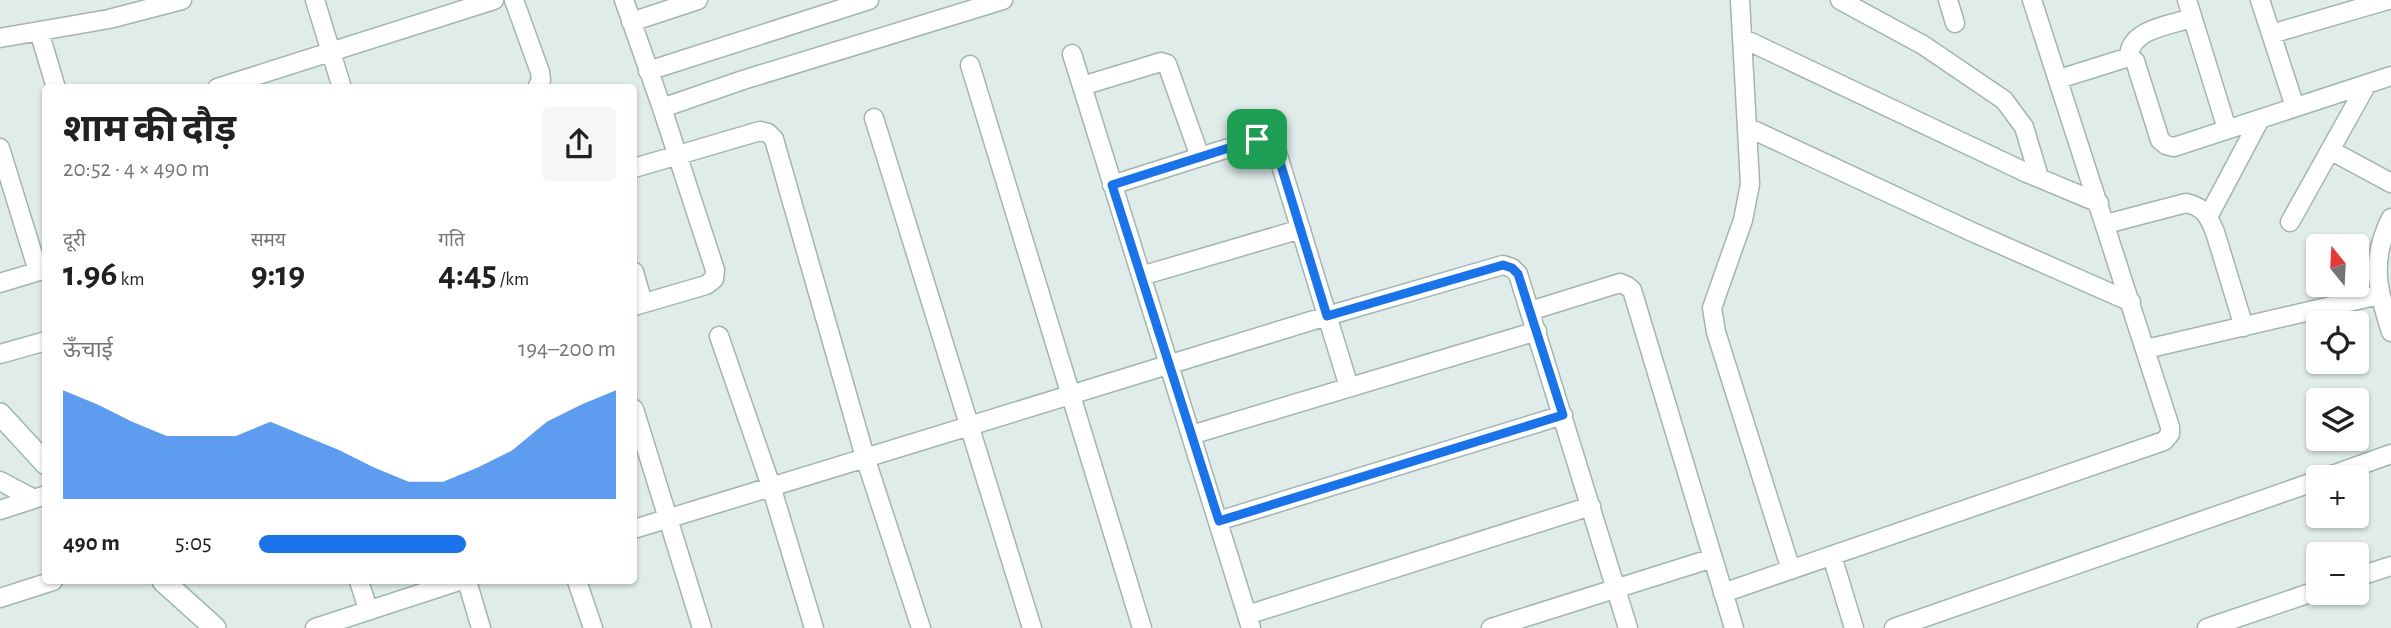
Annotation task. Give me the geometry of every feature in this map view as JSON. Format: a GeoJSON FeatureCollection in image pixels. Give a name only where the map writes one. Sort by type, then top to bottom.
{"type":"FeatureCollection","features":[{"type":"Feature","properties":{"kind":"street"},"geometry":{"type":"LineString","coordinates":[[0,38],[109,19],[182,0]]}},
{"type":"Feature","properties":{"kind":"street"},"geometry":{"type":"LineString","coordinates":[[315,0],[341,84]]}},
{"type":"Feature","properties":{"kind":"street"},"geometry":{"type":"LineString","coordinates":[[229,84],[494,0]]}},
{"type":"Feature","properties":{"kind":"street"},"geometry":{"type":"LineString","coordinates":[[514,0],[540,72],[539,84]]}},
{"type":"Feature","properties":{"kind":"street"},"geometry":{"type":"LineString","coordinates":[[624,0],[715,270],[714,279],[706,285],[638,304]]}},
{"type":"Feature","properties":{"kind":"street"},"geometry":{"type":"LineString","coordinates":[[631,22],[698,0]]}},
{"type":"Feature","properties":{"kind":"street"},"geometry":{"type":"LineString","coordinates":[[648,71],[869,0]]}},
{"type":"Feature","properties":{"kind":"street"},"geometry":{"type":"LineString","coordinates":[[662,108],[743,80],[1003,0]]}},
{"type":"Feature","properties":{"kind":"street"},"geometry":{"type":"LineString","coordinates":[[1740,0],[1750,184],[1743,220],[1712,308],[1716,332],[1791,570]]}},
{"type":"Feature","properties":{"kind":"street"},"geometry":{"type":"LineString","coordinates":[[1839,0],[1923,46],[2004,100],[2024,127],[2039,177]]}},
{"type":"Feature","properties":{"kind":"street"},"geometry":{"type":"LineString","coordinates":[[1948,0],[1955,23]]}},
{"type":"Feature","properties":{"kind":"street"},"geometry":{"type":"LineString","coordinates":[[1723,593],[2164,441],[2170,434],[2170,426],[2146,349],[2032,0]]}},
{"type":"Feature","properties":{"kind":"street"},"geometry":{"type":"LineString","coordinates":[[2187,0],[2227,130]]}},
{"type":"Feature","properties":{"kind":"street"},"geometry":{"type":"LineString","coordinates":[[2260,0],[2295,107]]}},
{"type":"Feature","properties":{"kind":"street"},"geometry":{"type":"LineString","coordinates":[[2271,34],[2388,0]]}},
{"type":"Feature","properties":{"kind":"street"},"geometry":{"type":"LineString","coordinates":[[2129,57],[2133,40],[2192,18]]}},
{"type":"Feature","properties":{"kind":"street"},"geometry":{"type":"LineString","coordinates":[[39,31],[55,84]]}},
{"type":"Feature","properties":{"kind":"street"},"geometry":{"type":"LineString","coordinates":[[1742,38],[2099,203]]}},
{"type":"Feature","properties":{"kind":"street"},"geometry":{"type":"LineString","coordinates":[[1072,54],[1249,622],[1591,506]]}},
{"type":"Feature","properties":{"kind":"street"},"geometry":{"type":"LineString","coordinates":[[2059,79],[2129,57]]}},
{"type":"Feature","properties":{"kind":"street"},"geometry":{"type":"LineString","coordinates":[[2129,57],[2135,61],[2160,140],[2174,147],[2367,84],[2390,73]]}},
{"type":"Feature","properties":{"kind":"street"},"geometry":{"type":"LineString","coordinates":[[1082,86],[1161,62],[1167,64],[1200,157]]}},
{"type":"Feature","properties":{"kind":"street"},"geometry":{"type":"LineString","coordinates":[[970,65],[1142,628]]}},
{"type":"Feature","properties":{"kind":"street"},"geometry":{"type":"LineString","coordinates":[[2290,222],[2367,84]]}},
{"type":"Feature","properties":{"kind":"street"},"geometry":{"type":"LineString","coordinates":[[874,118],[1032,628]]}},
{"type":"Feature","properties":{"kind":"street"},"geometry":{"type":"LineString","coordinates":[[2208,217],[2260,119]]}},
{"type":"Feature","properties":{"kind":"street"},"geometry":{"type":"LineString","coordinates":[[1747,127],[1970,231],[2131,302]]}},
{"type":"Feature","properties":{"kind":"street"},"geometry":{"type":"LineString","coordinates":[[637,167],[760,131],[768,133],[774,139],[865,457],[921,628]]}},
{"type":"Feature","properties":{"kind":"street"},"geometry":{"type":"LineString","coordinates":[[1112,185],[1257,139],[1271,141],[1276,149],[1349,387]]}},
{"type":"Feature","properties":{"kind":"street"},"geometry":{"type":"LineString","coordinates":[[0,148],[42,270],[0,283]]}},
{"type":"Feature","properties":{"kind":"street"},"geometry":{"type":"LineString","coordinates":[[2330,150],[2391,183]]}},
{"type":"Feature","properties":{"kind":"street"},"geometry":{"type":"LineString","coordinates":[[2106,224],[2186,203],[2198,206],[2208,217],[2215,232],[2244,327]]}},
{"type":"Feature","properties":{"kind":"street"},"geometry":{"type":"LineString","coordinates":[[2391,218],[2379,251],[2377,274],[2379,296],[2391,332]]}},
{"type":"Feature","properties":{"kind":"street"},"geometry":{"type":"LineString","coordinates":[[1141,276],[1301,229]]}},
{"type":"Feature","properties":{"kind":"street"},"geometry":{"type":"LineString","coordinates":[[637,528],[1327,316],[1503,265],[1518,274],[1628,628]]}},
{"type":"Feature","properties":{"kind":"street"},"geometry":{"type":"LineString","coordinates":[[1530,311],[1620,284],[1627,285],[1632,290],[1734,628]]}},
{"type":"Feature","properties":{"kind":"street"},"geometry":{"type":"LineString","coordinates":[[2146,349],[2379,296]]}},
{"type":"Feature","properties":{"kind":"street"},"geometry":{"type":"LineString","coordinates":[[1191,435],[1537,331]]}},
{"type":"Feature","properties":{"kind":"street"},"geometry":{"type":"LineString","coordinates":[[719,336],[771,486],[814,628]]}},
{"type":"Feature","properties":{"kind":"street"},"geometry":{"type":"LineString","coordinates":[[0,354],[42,342]]}},
{"type":"Feature","properties":{"kind":"street"},"geometry":{"type":"LineString","coordinates":[[0,414],[42,460]]}},
{"type":"Feature","properties":{"kind":"street"},"geometry":{"type":"LineString","coordinates":[[1219,521],[1563,415]]}},
{"type":"Feature","properties":{"kind":"street"},"geometry":{"type":"LineString","coordinates":[[637,418],[702,628]]}},
{"type":"Feature","properties":{"kind":"street"},"geometry":{"type":"LineString","coordinates":[[2360,465],[2391,454]]}},
{"type":"Feature","properties":{"kind":"street"},"geometry":{"type":"LineString","coordinates":[[0,481],[40,497]]}},
{"type":"Feature","properties":{"kind":"street"},"geometry":{"type":"LineString","coordinates":[[1894,628],[2306,485]]}},
{"type":"Feature","properties":{"kind":"street"},"geometry":{"type":"LineString","coordinates":[[0,510],[40,497]]}},
{"type":"Feature","properties":{"kind":"street"},"geometry":{"type":"LineString","coordinates":[[1832,556],[1854,628]]}},
{"type":"Feature","properties":{"kind":"street"},"geometry":{"type":"LineString","coordinates":[[1491,628],[1713,558]]}},
{"type":"Feature","properties":{"kind":"street"},"geometry":{"type":"LineString","coordinates":[[2369,573],[2391,566]]}},
{"type":"Feature","properties":{"kind":"street"},"geometry":{"type":"LineString","coordinates":[[0,598],[44,584]]}},
{"type":"Feature","properties":{"kind":"street"},"geometry":{"type":"LineString","coordinates":[[166,584],[215,628]]}},
{"type":"Feature","properties":{"kind":"street"},"geometry":{"type":"LineString","coordinates":[[360,584],[368,609]]}},
{"type":"Feature","properties":{"kind":"street"},"geometry":{"type":"LineString","coordinates":[[315,628],[449,584]]}},
{"type":"Feature","properties":{"kind":"street"},"geometry":{"type":"LineString","coordinates":[[468,584],[481,628]]}},
{"type":"Feature","properties":{"kind":"street"},"geometry":{"type":"LineString","coordinates":[[579,584],[593,628]]}},
{"type":"Feature","properties":{"kind":"street"},"geometry":{"type":"LineString","coordinates":[[2207,628],[2306,594]]}},
{"type":"Feature","properties":{"kind":"route"},"geometry":{"type":"LineString","coordinates":[[1257,139],[1271,141],[1276,149],[1327,316],[1503,265],[1512,268],[1518,274],[1563,415],[1219,521],[1112,185],[1257,139]]}}]}
